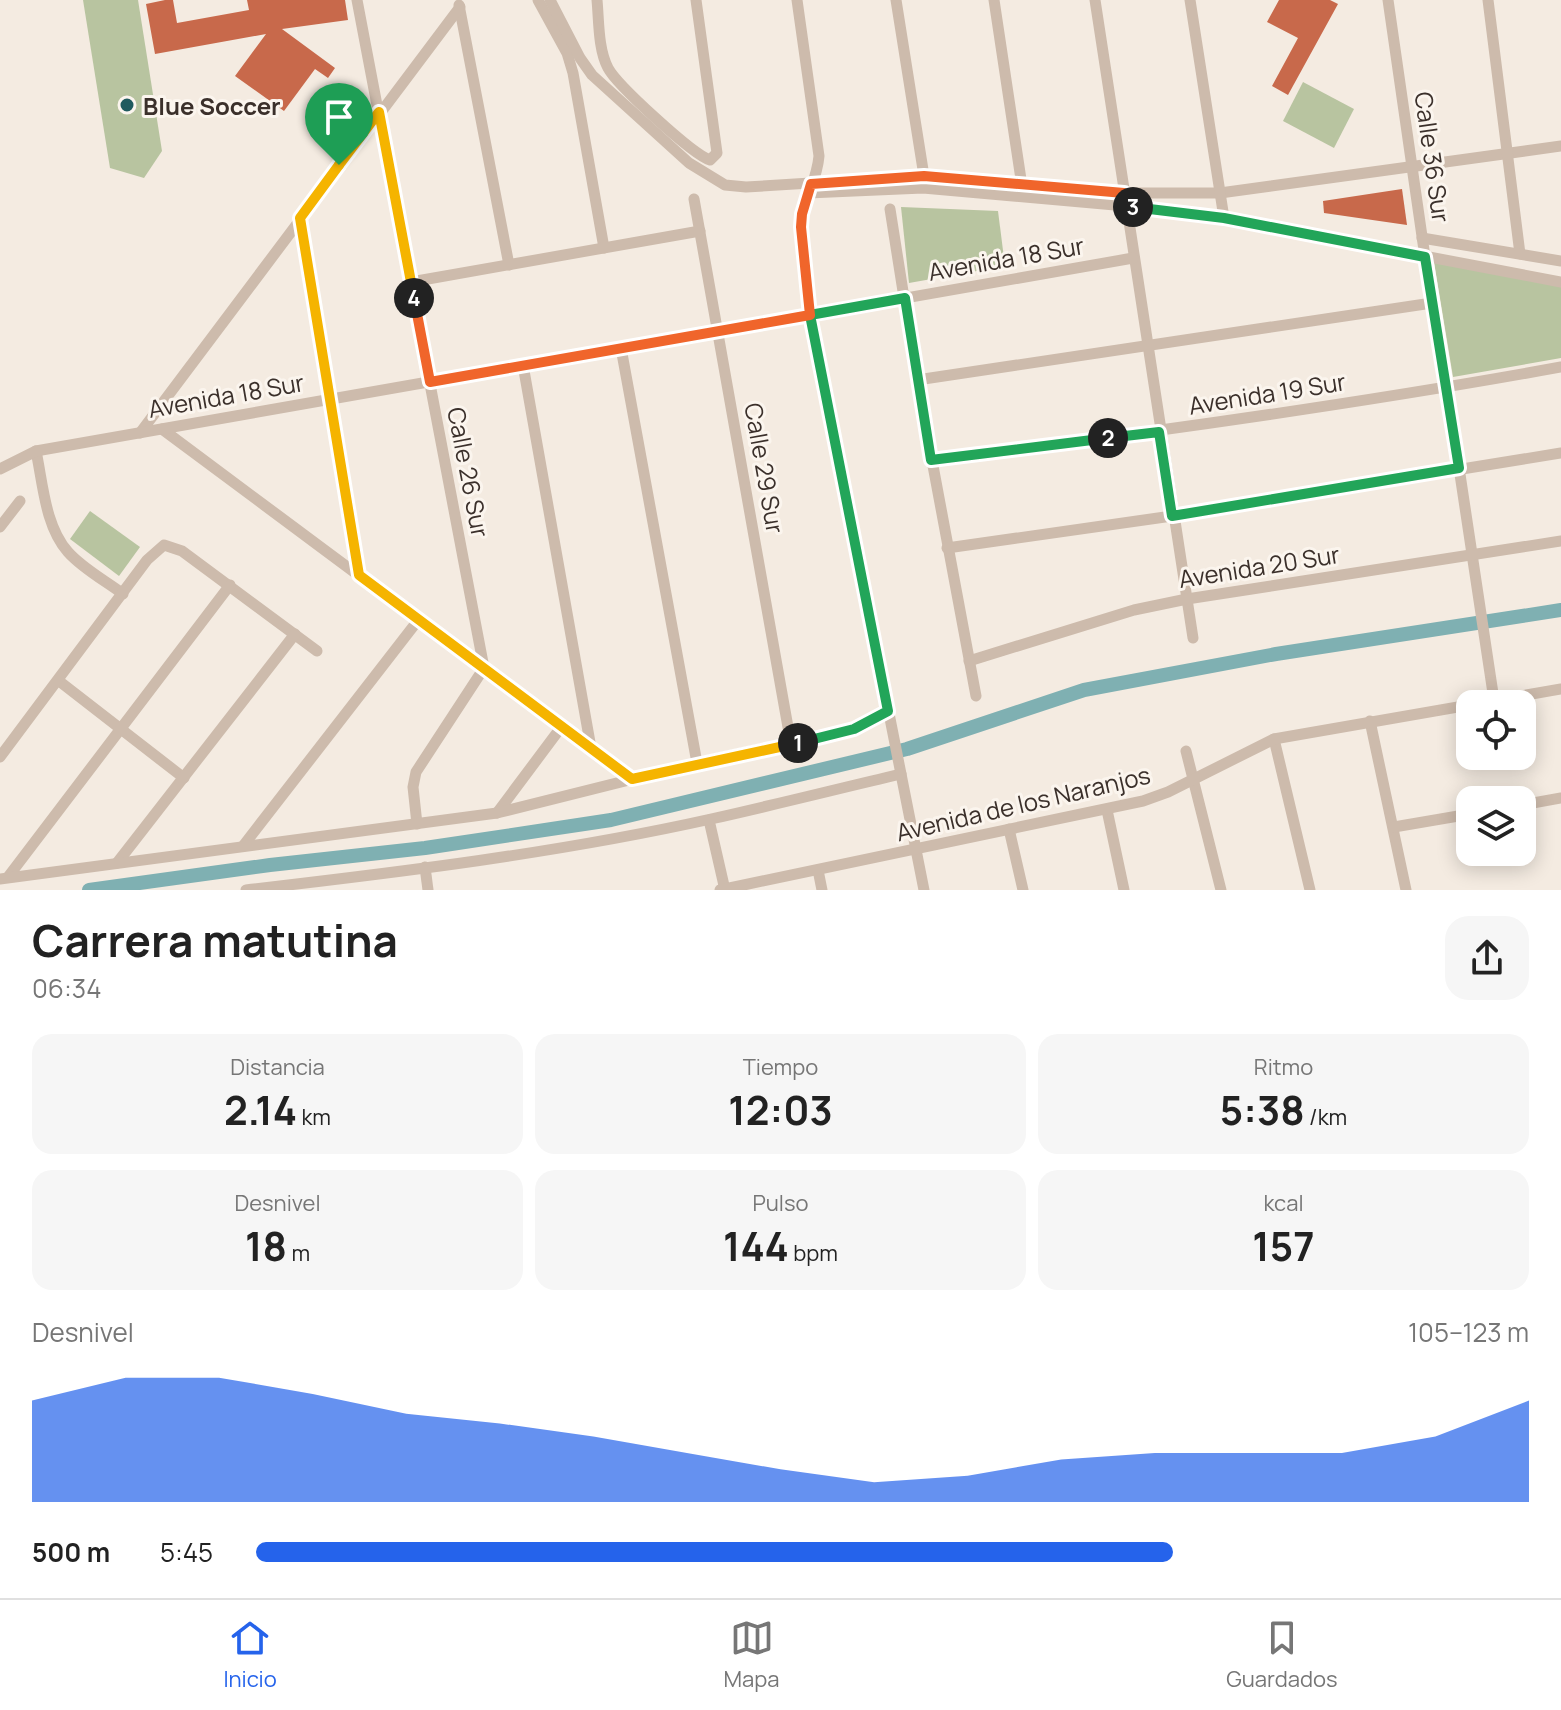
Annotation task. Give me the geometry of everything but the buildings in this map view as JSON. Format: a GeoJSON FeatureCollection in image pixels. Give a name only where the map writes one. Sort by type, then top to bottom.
{"type":"FeatureCollection","features":[{"type":"Feature","properties":{"kind":"street","name":"Calle 26 Sur"},"geometry":{"type":"LineString","coordinates":[[357,0],[484,668]]}},
{"type":"Feature","properties":{"kind":"street"},"geometry":{"type":"LineString","coordinates":[[538,0],[567,53],[573,73],[604,248]]}},
{"type":"Feature","properties":{"kind":"street"},"geometry":{"type":"LineString","coordinates":[[550,0],[592,75],[689,163],[725,185],[810,189],[923,188],[1126,206],[1224,218],[1561,282]]}},
{"type":"Feature","properties":{"kind":"street"},"geometry":{"type":"LineString","coordinates":[[597,0],[603,55],[614,76],[685,143],[704,158],[713,159],[717,153],[696,0]]}},
{"type":"Feature","properties":{"kind":"street"},"geometry":{"type":"LineString","coordinates":[[797,0],[819,156],[801,227],[810,315],[924,890]]}},
{"type":"Feature","properties":{"kind":"street"},"geometry":{"type":"LineString","coordinates":[[896,0],[924,176]]}},
{"type":"Feature","properties":{"kind":"street"},"geometry":{"type":"LineString","coordinates":[[994,0],[1022,186]]}},
{"type":"Feature","properties":{"kind":"street"},"geometry":{"type":"LineString","coordinates":[[1095,0],[1193,638]]}},
{"type":"Feature","properties":{"kind":"street"},"geometry":{"type":"LineString","coordinates":[[1190,0],[1224,218]]}},
{"type":"Feature","properties":{"kind":"street","name":"Calle 36 Sur"},"geometry":{"type":"LineString","coordinates":[[1388,0],[1493,690]]}},
{"type":"Feature","properties":{"kind":"street"},"geometry":{"type":"LineString","coordinates":[[1488,0],[1520,254]]}},
{"type":"Feature","properties":{"kind":"street"},"geometry":{"type":"LineString","coordinates":[[140,433],[459,3]]}},
{"type":"Feature","properties":{"kind":"street"},"geometry":{"type":"LineString","coordinates":[[459,3],[509,265]]}},
{"type":"Feature","properties":{"kind":"street"},"geometry":{"type":"LineString","coordinates":[[810,189],[924,176],[1124,193],[1220,193],[1561,146]]}},
{"type":"Feature","properties":{"kind":"street","name":"Calle 29 Sur"},"geometry":{"type":"LineString","coordinates":[[694,199],[791,744]]}},
{"type":"Feature","properties":{"kind":"street"},"geometry":{"type":"LineString","coordinates":[[890,209],[931,460],[976,696]]}},
{"type":"Feature","properties":{"kind":"street"},"geometry":{"type":"LineString","coordinates":[[300,218],[359,575]]}},
{"type":"Feature","properties":{"kind":"street"},"geometry":{"type":"LineString","coordinates":[[411,282],[700,231]]}},
{"type":"Feature","properties":{"kind":"street"},"geometry":{"type":"LineString","coordinates":[[1422,238],[1561,261]]}},
{"type":"Feature","properties":{"kind":"street","name":"Avenida 18 Sur"},"geometry":{"type":"LineString","coordinates":[[0,469],[36,451],[1133,258]]}},
{"type":"Feature","properties":{"kind":"street"},"geometry":{"type":"LineString","coordinates":[[917,380],[1432,303]]}},
{"type":"Feature","properties":{"kind":"street"},"geometry":{"type":"LineString","coordinates":[[621,348],[697,763]]}},
{"type":"Feature","properties":{"kind":"street"},"geometry":{"type":"LineString","coordinates":[[523,365],[591,748]]}},
{"type":"Feature","properties":{"kind":"street","name":"Avenida 19 Sur"},"geometry":{"type":"LineString","coordinates":[[931,460],[1159,432],[1447,388],[1561,367]]}},
{"type":"Feature","properties":{"kind":"street"},"geometry":{"type":"LineString","coordinates":[[162,429],[632,779]]}},
{"type":"Feature","properties":{"kind":"street"},"geometry":{"type":"LineString","coordinates":[[36,451],[51,523],[59,540],[72,556],[123,594]]}},
{"type":"Feature","properties":{"kind":"street"},"geometry":{"type":"LineString","coordinates":[[947,548],[1172,516],[1561,453]]}},
{"type":"Feature","properties":{"kind":"street"},"geometry":{"type":"LineString","coordinates":[[0,527],[20,501]]}},
{"type":"Feature","properties":{"kind":"street","name":"Avenida 20 Sur"},"geometry":{"type":"LineString","coordinates":[[969,661],[1134,610],[1187,599],[1561,541]]}},
{"type":"Feature","properties":{"kind":"street"},"geometry":{"type":"LineString","coordinates":[[0,757],[159,548],[170,545],[175,548],[317,651]]}},
{"type":"Feature","properties":{"kind":"street"},"geometry":{"type":"LineString","coordinates":[[4,878],[230,585]]}},
{"type":"Feature","properties":{"kind":"street"},"geometry":{"type":"LineString","coordinates":[[243,846],[419,619]]}},
{"type":"Feature","properties":{"kind":"street"},"geometry":{"type":"LineString","coordinates":[[117,863],[295,634]]}},
{"type":"Feature","properties":{"kind":"street"},"geometry":{"type":"LineString","coordinates":[[417,824],[413,779],[416,772],[484,668]]}},
{"type":"Feature","properties":{"kind":"street"},"geometry":{"type":"LineString","coordinates":[[59,681],[184,778]]}},
{"type":"Feature","properties":{"kind":"street","name":"Avenida de los Naranjos"},"geometry":{"type":"LineString","coordinates":[[1536,693],[1561,689]]}},
{"type":"Feature","properties":{"kind":"street","name":"Avenida de los Naranjos"},"geometry":{"type":"LineString","coordinates":[[723,890],[1143,801],[1168,792],[1274,739],[1456,706]]}},
{"type":"Feature","properties":{"kind":"street"},"geometry":{"type":"LineString","coordinates":[[4,878],[497,813],[697,763],[854,729],[888,711]]}},
{"type":"Feature","properties":{"kind":"street"},"geometry":{"type":"LineString","coordinates":[[1370,721],[1406,890]]}},
{"type":"Feature","properties":{"kind":"street"},"geometry":{"type":"LineString","coordinates":[[497,813],[562,726]]}},
{"type":"Feature","properties":{"kind":"street"},"geometry":{"type":"LineString","coordinates":[[1274,739],[1310,890]]}},
{"type":"Feature","properties":{"kind":"street"},"geometry":{"type":"LineString","coordinates":[[1186,751],[1221,890]]}},
{"type":"Feature","properties":{"kind":"street"},"geometry":{"type":"LineString","coordinates":[[246,890],[425,867],[709,820],[900,768]]}},
{"type":"Feature","properties":{"kind":"street"},"geometry":{"type":"LineString","coordinates":[[1536,802],[1561,798]]}},
{"type":"Feature","properties":{"kind":"street"},"geometry":{"type":"LineString","coordinates":[[1107,810],[1124,890]]}},
{"type":"Feature","properties":{"kind":"street"},"geometry":{"type":"LineString","coordinates":[[1394,827],[1456,816]]}},
{"type":"Feature","properties":{"kind":"street"},"geometry":{"type":"LineString","coordinates":[[709,820],[723,890]]}},
{"type":"Feature","properties":{"kind":"street"},"geometry":{"type":"LineString","coordinates":[[1009,829],[1023,890]]}},
{"type":"Feature","properties":{"kind":"street"},"geometry":{"type":"LineString","coordinates":[[425,867],[428,890]]}},
{"type":"Feature","properties":{"kind":"street"},"geometry":{"type":"LineString","coordinates":[[818,870],[822,890]]}},
{"type":"Feature","properties":{"kind":"green space","name":"Blue Soccer"},"geometry":{"type":"Polygon","coordinates":[[[83,0],[138,0],[162,151],[144,178],[110,168],[83,0]]]}},
{"type":"Feature","properties":{"kind":"green space"},"geometry":{"type":"Polygon","coordinates":[[[1303,82],[1354,109],[1334,148],[1283,121],[1303,82]]]}},
{"type":"Feature","properties":{"kind":"green space"},"geometry":{"type":"Polygon","coordinates":[[[901,207],[998,211],[1005,266],[909,283],[901,207]]]}},
{"type":"Feature","properties":{"kind":"green space"},"geometry":{"type":"Polygon","coordinates":[[[1434,262],[1561,285],[1561,358],[1453,377],[1434,262]]]}},
{"type":"Feature","properties":{"kind":"green space"},"geometry":{"type":"Polygon","coordinates":[[[90,511],[140,547],[119,576],[70,539],[90,511]]]}},
{"type":"Feature","properties":{"kind":"waterway"},"geometry":{"type":"LineString","coordinates":[[89,890],[425,848],[611,820],[907,749],[1084,690],[1276,654],[1561,610]]}},
{"type":"Feature","properties":{"kind":"place","name":"Blue Soccer"},"geometry":{"type":"Point","coordinates":[127,105]}},
{"type":"Feature","properties":{"kind":"route"},"geometry":{"type":"LineString","coordinates":[[339,165],[300,218],[359,575],[632,779],[854,729],[888,711],[810,315],[905,298],[931,460],[1159,432],[1172,516],[1459,468],[1425,257],[1224,218],[1126,206],[1124,193],[924,176],[811,184],[801,227],[810,315],[430,382],[379,112],[339,165]]}}]}
